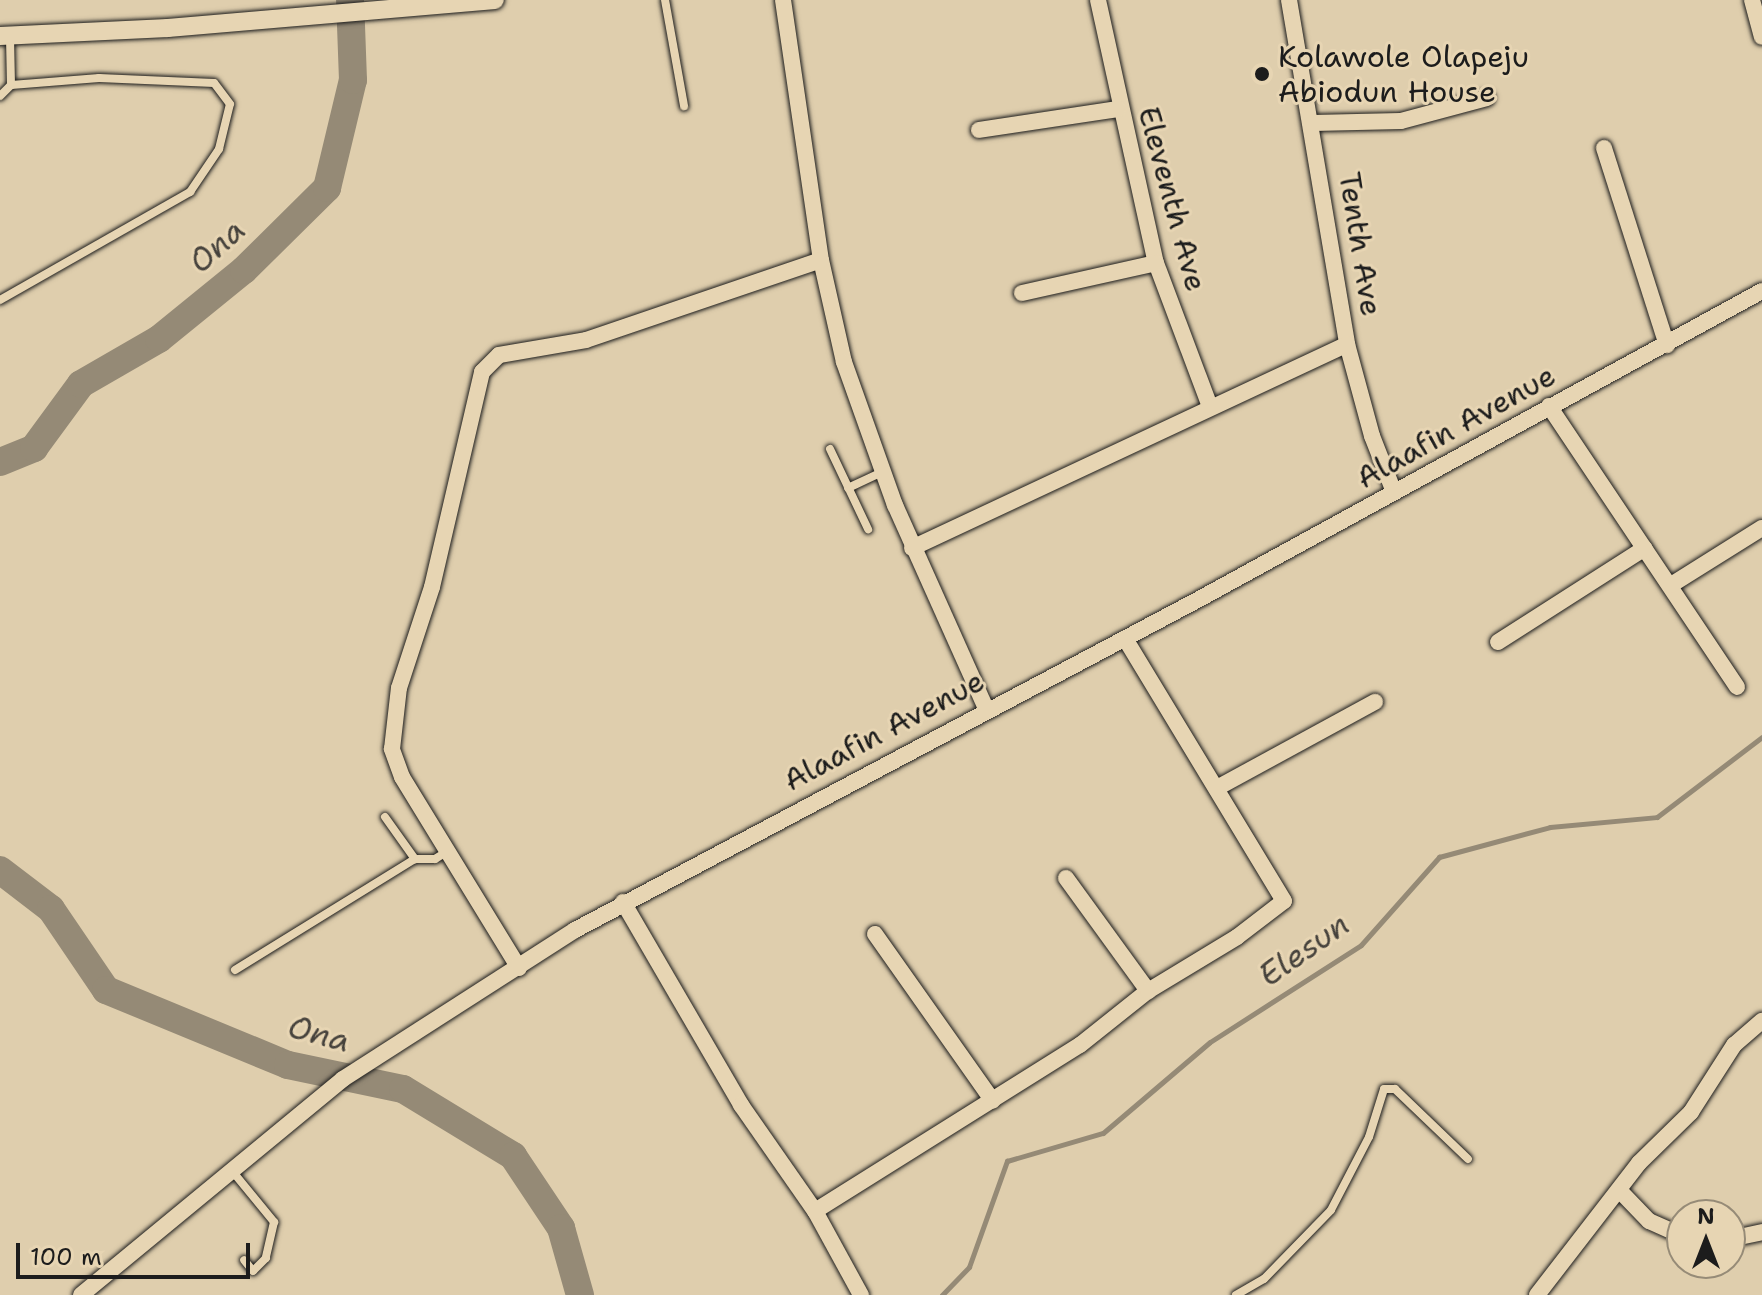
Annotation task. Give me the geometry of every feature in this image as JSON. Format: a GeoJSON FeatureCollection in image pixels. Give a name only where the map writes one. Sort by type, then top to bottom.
{"type":"FeatureCollection","features":[{"type":"Feature","properties":{"kind":"street"},"geometry":{"type":"LineString","coordinates":[[5,36],[168,28],[367,8],[495,0]]}},
{"type":"Feature","properties":{"kind":"street"},"geometry":{"type":"LineString","coordinates":[[783,0],[821,260],[844,362],[912,548],[986,708]]}},
{"type":"Feature","properties":{"kind":"street","name":"Eleventh Ave"},"geometry":{"type":"LineString","coordinates":[[1098,0],[1118,109],[1156,263],[1210,407]]}},
{"type":"Feature","properties":{"kind":"street","name":"Tenth Ave"},"geometry":{"type":"LineString","coordinates":[[1289,0],[1313,123],[1347,344],[1372,436],[1394,492]]}},
{"type":"Feature","properties":{"kind":"street"},"geometry":{"type":"LineString","coordinates":[[1752,0],[1762,37]]}},
{"type":"Feature","properties":{"kind":"street"},"geometry":{"type":"LineString","coordinates":[[1313,123],[1401,121],[1487,98]]}},
{"type":"Feature","properties":{"kind":"street"},"geometry":{"type":"LineString","coordinates":[[979,130],[1118,109]]}},
{"type":"Feature","properties":{"kind":"street"},"geometry":{"type":"LineString","coordinates":[[1604,148],[1667,345]]}},
{"type":"Feature","properties":{"kind":"street"},"geometry":{"type":"LineString","coordinates":[[519,968],[402,777],[392,749],[399,688],[432,587],[482,372],[499,355],[586,340],[821,260]]}},
{"type":"Feature","properties":{"kind":"street"},"geometry":{"type":"LineString","coordinates":[[1022,293],[1156,263]]}},
{"type":"Feature","properties":{"kind":"street","name":"Alaafin Avenue"},"geometry":{"type":"LineString","coordinates":[[81,1295],[343,1079],[399,1040],[623,902],[986,708],[1125,638],[1762,291]]}},
{"type":"Feature","properties":{"kind":"street"},"geometry":{"type":"LineString","coordinates":[[912,548],[1347,344]]}},
{"type":"Feature","properties":{"kind":"street"},"geometry":{"type":"LineString","coordinates":[[1549,406],[1737,687]]}},
{"type":"Feature","properties":{"kind":"street"},"geometry":{"type":"LineString","coordinates":[[1671,585],[1762,528]]}},
{"type":"Feature","properties":{"kind":"street"},"geometry":{"type":"LineString","coordinates":[[1498,642],[1645,548]]}},
{"type":"Feature","properties":{"kind":"street"},"geometry":{"type":"LineString","coordinates":[[815,1211],[1080,1045],[1148,991],[1237,937],[1284,901],[1125,638]]}},
{"type":"Feature","properties":{"kind":"street"},"geometry":{"type":"LineString","coordinates":[[1217,788],[1375,702]]}},
{"type":"Feature","properties":{"kind":"street"},"geometry":{"type":"LineString","coordinates":[[1066,878],[1148,991]]}},
{"type":"Feature","properties":{"kind":"street"},"geometry":{"type":"LineString","coordinates":[[623,902],[741,1105],[815,1211],[861,1295]]}},
{"type":"Feature","properties":{"kind":"street"},"geometry":{"type":"LineString","coordinates":[[875,934],[993,1101]]}},
{"type":"Feature","properties":{"kind":"street"},"geometry":{"type":"LineString","coordinates":[[1537,1295],[1639,1163],[1691,1112],[1734,1045],[1762,1021]]}},
{"type":"Feature","properties":{"kind":"street"},"geometry":{"type":"LineString","coordinates":[[1620,1191],[1649,1221],[1666,1229]]}},
{"type":"Feature","properties":{"kind":"lane"},"geometry":{"type":"LineString","coordinates":[[665,0],[684,106]]}},
{"type":"Feature","properties":{"kind":"lane"},"geometry":{"type":"LineString","coordinates":[[5,36],[11,85]]}},
{"type":"Feature","properties":{"kind":"lane"},"geometry":{"type":"LineString","coordinates":[[0,96],[11,85],[99,78],[214,83],[230,104],[219,149],[190,192],[0,300]]}},
{"type":"Feature","properties":{"kind":"lane"},"geometry":{"type":"LineString","coordinates":[[830,449],[868,529]]}},
{"type":"Feature","properties":{"kind":"lane"},"geometry":{"type":"LineString","coordinates":[[848,488],[882,472]]}},
{"type":"Feature","properties":{"kind":"lane"},"geometry":{"type":"LineString","coordinates":[[385,817],[415,859]]}},
{"type":"Feature","properties":{"kind":"lane"},"geometry":{"type":"LineString","coordinates":[[235,970],[415,859],[435,859],[446,852]]}},
{"type":"Feature","properties":{"kind":"lane"},"geometry":{"type":"LineString","coordinates":[[1236,1295],[1264,1279],[1331,1210],[1369,1137],[1384,1089],[1395,1089],[1468,1159]]}},
{"type":"Feature","properties":{"kind":"lane"},"geometry":{"type":"LineString","coordinates":[[233,1172],[274,1222],[266,1258],[253,1271],[244,1260]]}},
{"type":"Feature","properties":{"kind":"waterway","name":"Ona"},"geometry":{"type":"LineString","coordinates":[[0,462],[34,448],[81,384],[159,339],[244,270],[327,188],[353,80],[350,0]]}},
{"type":"Feature","properties":{"kind":"waterway","name":"Elesun"},"geometry":{"type":"LineString","coordinates":[[942,1295],[969,1267],[1007,1161],[1103,1133],[1210,1042],[1361,945],[1439,857],[1550,827],[1657,817],[1762,737]]}},
{"type":"Feature","properties":{"kind":"waterway","name":"Ona"},"geometry":{"type":"LineString","coordinates":[[0,870],[51,909],[106,990],[288,1065],[403,1089],[513,1156],[561,1228],[580,1295]]}},
{"type":"Feature","properties":{"kind":"place","name":"Kolawole Olapeju Abiodun House"},"geometry":{"type":"Point","coordinates":[1262,74]}}]}
